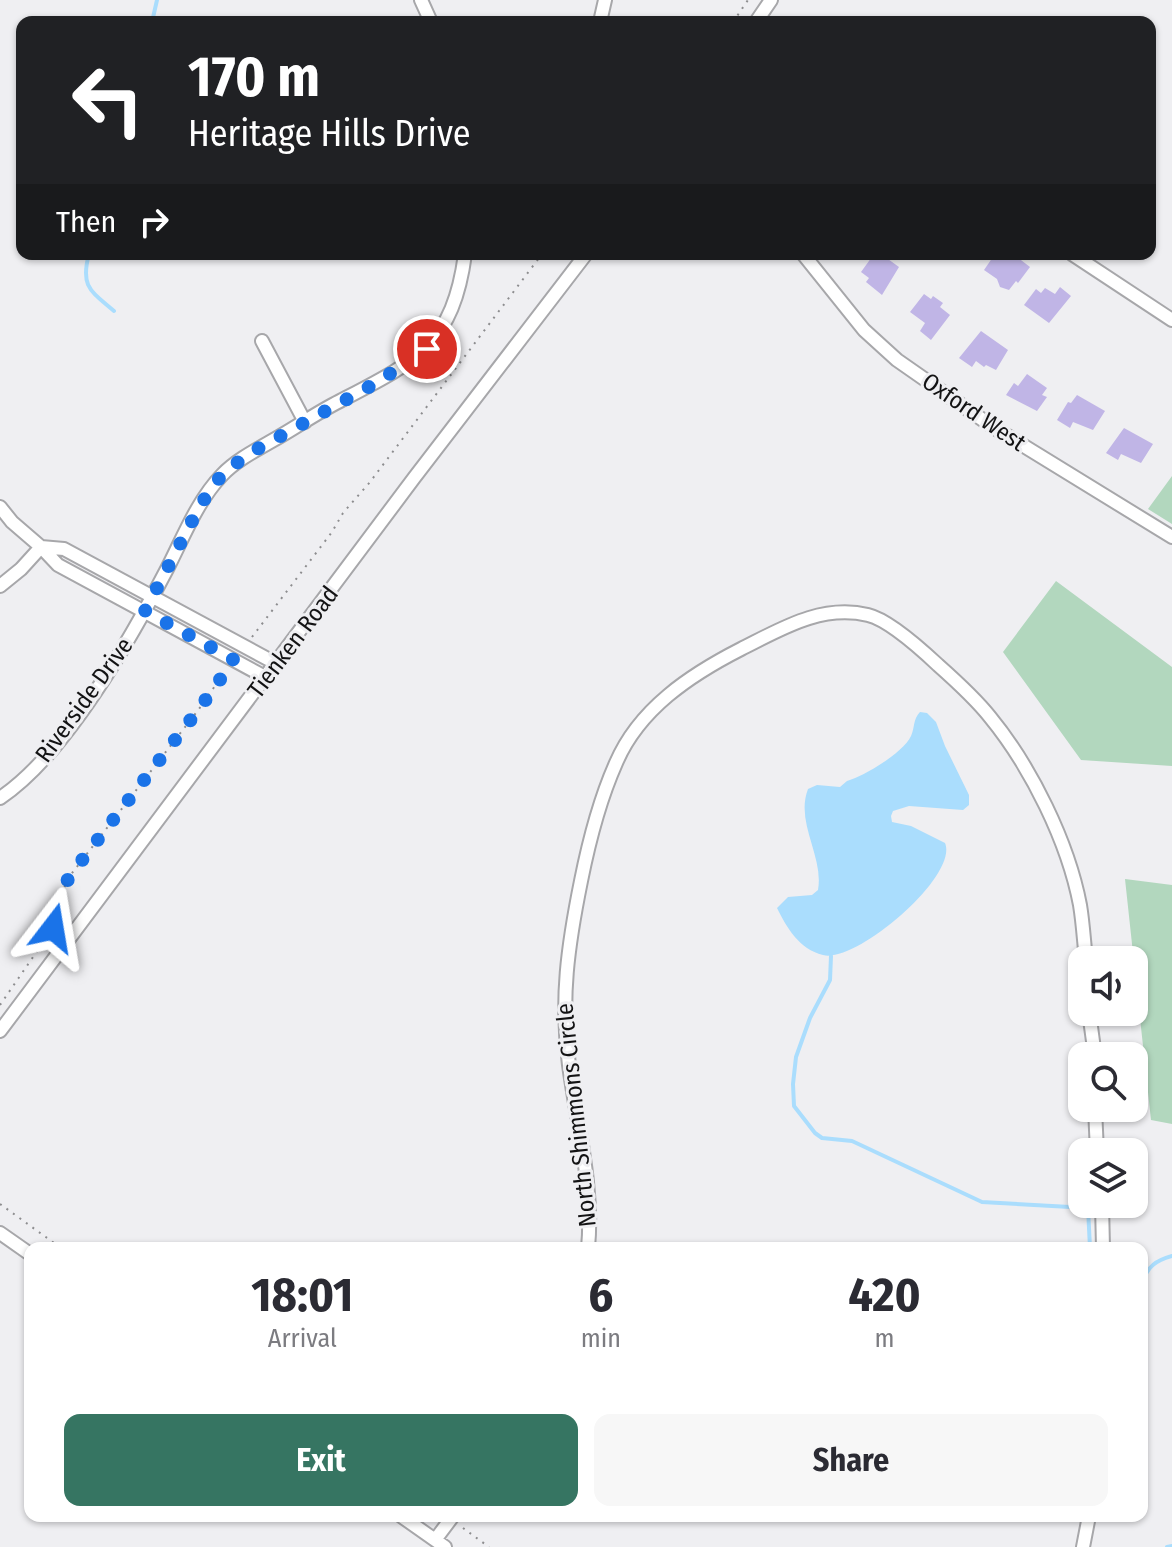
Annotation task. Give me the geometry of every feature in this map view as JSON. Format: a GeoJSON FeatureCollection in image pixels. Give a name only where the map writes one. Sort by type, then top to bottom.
{"type":"FeatureCollection","features":[{"type":"Feature","properties":{"kind":"street","name":"Riverside Drive"},"geometry":{"type":"LineString","coordinates":[[0,798],[50,751],[103,678],[145,611],[201,504],[223,473],[252,452],[397,370],[427,349],[445,325],[453,307],[461,287],[464,260]]}},
{"type":"Feature","properties":{"kind":"street","name":"Tienken Road"},"geometry":{"type":"LineString","coordinates":[[0,1031],[581,260]]}},
{"type":"Feature","properties":{"kind":"street","name":"Oxford West"},"geometry":{"type":"LineString","coordinates":[[808,260],[864,330],[897,360],[993,427],[1172,537]]}},
{"type":"Feature","properties":{"kind":"street"},"geometry":{"type":"LineString","coordinates":[[1081,260],[1172,320]]}},
{"type":"Feature","properties":{"kind":"street"},"geometry":{"type":"LineString","coordinates":[[262,341],[305,422]]}},
{"type":"Feature","properties":{"kind":"street"},"geometry":{"type":"LineString","coordinates":[[0,507],[58,565],[267,678]]}},
{"type":"Feature","properties":{"kind":"street"},"geometry":{"type":"LineString","coordinates":[[41,547],[64,549],[277,664]]}},
{"type":"Feature","properties":{"kind":"street"},"geometry":{"type":"LineString","coordinates":[[0,586],[41,547]]}},
{"type":"Feature","properties":{"kind":"street","name":"North Shimmons Circle"},"geometry":{"type":"LineString","coordinates":[[588,1242],[589,1205],[568,1062],[563,994],[568,944],[591,834],[616,762],[638,727],[666,695],[720,660],[821,613],[870,615],[926,653],[989,715],[1010,743],[1035,787],[1057,832],[1072,877],[1084,946]]}},
{"type":"Feature","properties":{"kind":"street"},"geometry":{"type":"LineString","coordinates":[[1102,1218],[1103,1242]]}},
{"type":"Feature","properties":{"kind":"street"},"geometry":{"type":"LineString","coordinates":[[0,1233],[24,1250]]}},
{"type":"Feature","properties":{"kind":"street"},"geometry":{"type":"LineString","coordinates":[[410,1522],[440,1543],[455,1522]]}},
{"type":"Feature","properties":{"kind":"street"},"geometry":{"type":"LineString","coordinates":[[1083,1547],[1088,1522]]}},
{"type":"Feature","properties":{"kind":"path"},"geometry":{"type":"LineString","coordinates":[[245,646],[537,260]]}},
{"type":"Feature","properties":{"kind":"path"},"geometry":{"type":"LineString","coordinates":[[0,1005],[53,928],[60,897],[69,877],[234,660]]}},
{"type":"Feature","properties":{"kind":"path"},"geometry":{"type":"LineString","coordinates":[[0,1204],[53,1242]]}},
{"type":"Feature","properties":{"kind":"path"},"geometry":{"type":"LineString","coordinates":[[457,1522],[489,1547]]}},
{"type":"Feature","properties":{"kind":"green space"},"geometry":{"type":"Polygon","coordinates":[[[1172,476],[1172,524],[1148,509],[1172,476]]]}},
{"type":"Feature","properties":{"kind":"green space"},"geometry":{"type":"Polygon","coordinates":[[[1056,581],[1172,667],[1172,766],[1081,760],[1003,652],[1056,581]]]}},
{"type":"Feature","properties":{"kind":"green space"},"geometry":{"type":"Polygon","coordinates":[[[1125,879],[1172,885],[1172,1124],[1151,1120],[1148,1042],[1143,1042],[1141,1026],[1148,1026],[1148,946],[1132,946],[1125,879]]]}},
{"type":"Feature","properties":{"kind":"water"},"geometry":{"type":"Polygon","coordinates":[[[920,712],[927,713],[936,722],[969,795],[969,805],[963,810],[909,806],[893,811],[892,822],[911,826],[945,843],[945,858],[936,876],[902,915],[858,946],[838,954],[815,952],[795,937],[777,908],[788,897],[812,895],[818,890],[817,865],[805,814],[808,789],[817,785],[840,787],[882,763],[907,743],[920,712]]]}},
{"type":"Feature","properties":{"kind":"building"},"geometry":{"type":"Polygon","coordinates":[[[870,260],[889,260],[899,267],[882,295],[866,282],[869,278],[861,272],[870,260]]]}},
{"type":"Feature","properties":{"kind":"building"},"geometry":{"type":"Polygon","coordinates":[[[991,260],[1021,260],[1030,267],[1009,290],[1000,287],[997,279],[984,270],[991,260]]]}},
{"type":"Feature","properties":{"kind":"building"},"geometry":{"type":"Polygon","coordinates":[[[1060,287],[1071,296],[1049,323],[1024,305],[1036,289],[1041,293],[1045,288],[1055,294],[1060,287]]]}},
{"type":"Feature","properties":{"kind":"building"},"geometry":{"type":"Polygon","coordinates":[[[924,294],[943,303],[940,307],[950,315],[931,340],[920,331],[925,323],[910,312],[924,294]]]}},
{"type":"Feature","properties":{"kind":"building"},"geometry":{"type":"Polygon","coordinates":[[[981,331],[1008,350],[996,370],[976,361],[972,367],[959,358],[981,331]]]}},
{"type":"Feature","properties":{"kind":"building"},"geometry":{"type":"Polygon","coordinates":[[[1027,374],[1047,388],[1042,395],[1047,397],[1037,411],[1006,395],[1014,383],[1018,386],[1027,374]]]}},
{"type":"Feature","properties":{"kind":"building"},"geometry":{"type":"Polygon","coordinates":[[[1077,395],[1105,411],[1093,430],[1073,422],[1070,428],[1057,420],[1068,402],[1071,403],[1077,395]]]}},
{"type":"Feature","properties":{"kind":"building"},"geometry":{"type":"Polygon","coordinates":[[[1124,428],[1153,444],[1141,463],[1121,454],[1118,460],[1106,453],[1124,428]]]}},
{"type":"Feature","properties":{"kind":"waterway"},"geometry":{"type":"LineString","coordinates":[[153,16],[157,0]]}},
{"type":"Feature","properties":{"kind":"waterway"},"geometry":{"type":"LineString","coordinates":[[88,260],[86,274],[90,287],[114,311]]}},
{"type":"Feature","properties":{"kind":"waterway"},"geometry":{"type":"LineString","coordinates":[[831,956],[830,980],[810,1018],[796,1057],[793,1084],[794,1106],[815,1133],[822,1138],[852,1141],[982,1202],[1088,1208],[1090,1242]]}},
{"type":"Feature","properties":{"kind":"waterway"},"geometry":{"type":"LineString","coordinates":[[1148,1270],[1172,1256]]}},
{"type":"Feature","properties":{"kind":"waterway"},"geometry":{"type":"LineString","coordinates":[[1167,1547],[1172,1546]]}},
{"type":"Feature","properties":{"kind":"route"},"geometry":{"type":"LineString","coordinates":[[53,928],[60,897],[69,877],[234,660],[145,611],[211,488],[223,473],[252,452],[376,383],[427,349]]}}]}
